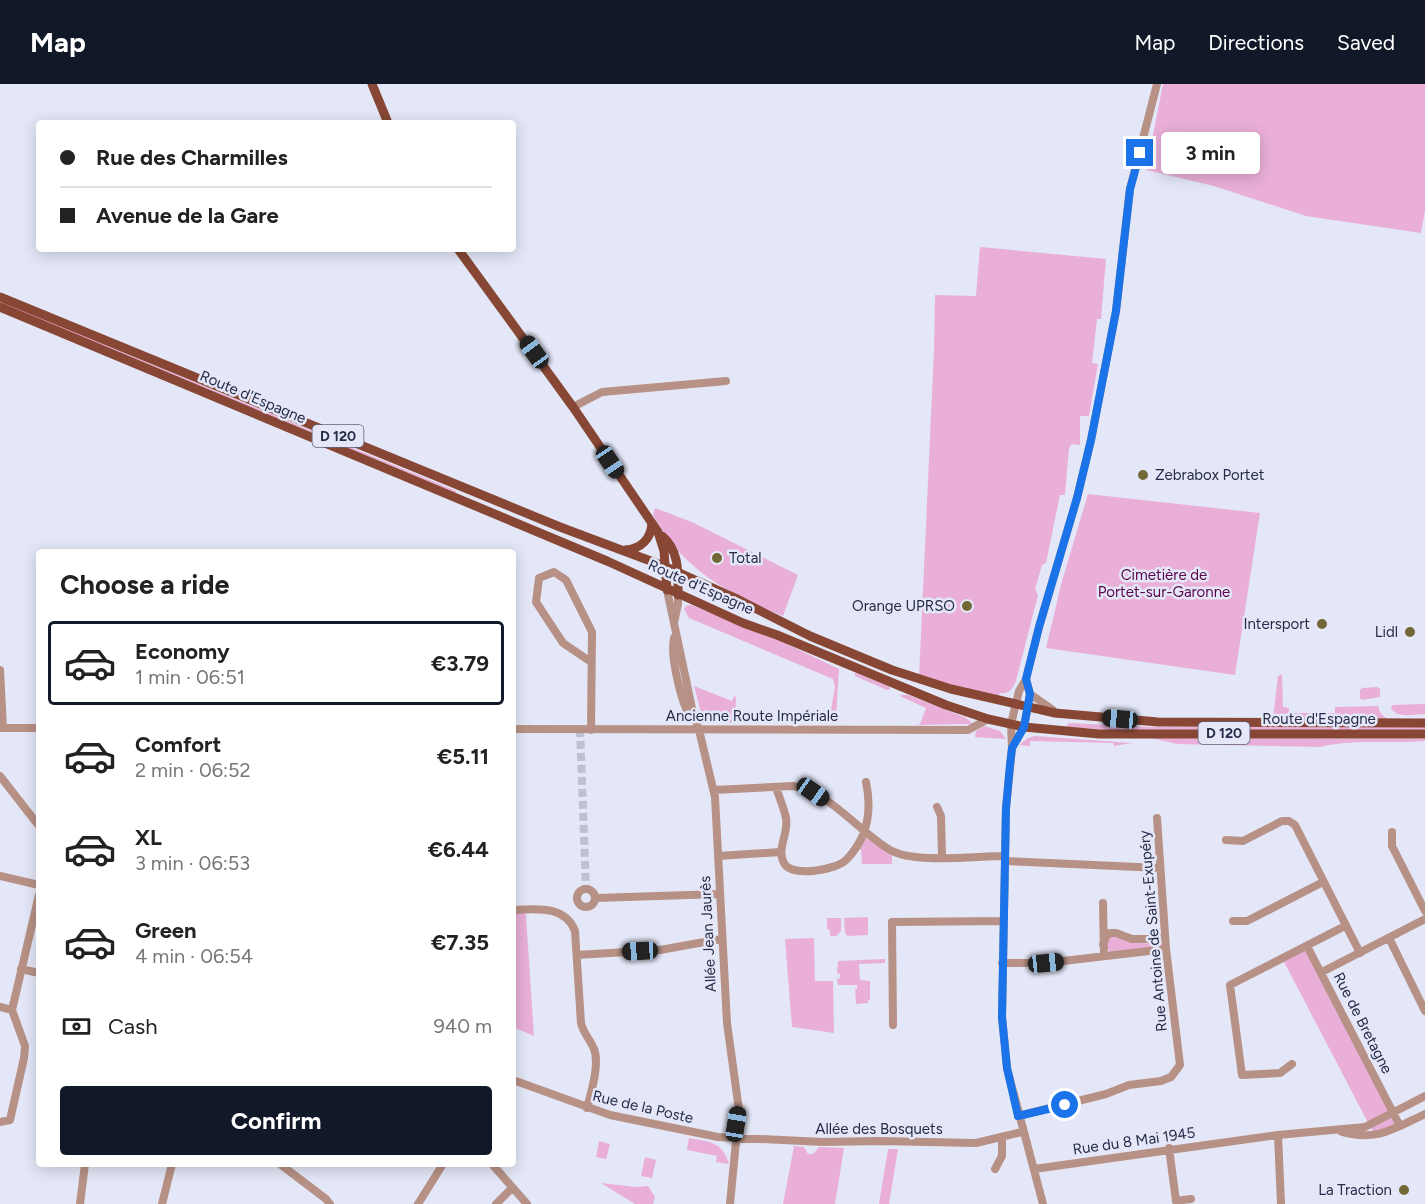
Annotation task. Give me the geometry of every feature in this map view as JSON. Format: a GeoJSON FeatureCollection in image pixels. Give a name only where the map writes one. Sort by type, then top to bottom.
{"type":"FeatureCollection","features":[{"type":"Feature","properties":{"kind":"main road"},"geometry":{"type":"LineString","coordinates":[[372,84],[387,120]]}},
{"type":"Feature","properties":{"kind":"main road"},"geometry":{"type":"LineString","coordinates":[[460,252],[573,407],[658,532],[666,539],[673,551],[678,572],[678,595]]}},
{"type":"Feature","properties":{"kind":"main road","name":"Route d'Espagne"},"geometry":{"type":"LineString","coordinates":[[0,297],[560,527],[664,566],[735,598],[810,636],[892,670],[951,689],[1062,714],[1158,722],[1425,723]]}},
{"type":"Feature","properties":{"kind":"main road","name":"Route d'Espagne"},"geometry":{"type":"LineString","coordinates":[[0,307],[407,476],[607,561],[678,595],[946,705],[988,719],[1024,727],[1099,734],[1425,734]]}},
{"type":"Feature","properties":{"kind":"main road"},"geometry":{"type":"LineString","coordinates":[[618,549],[628,550],[643,544],[651,533],[652,523]]}},
{"type":"Feature","properties":{"kind":"main road"},"geometry":{"type":"LineString","coordinates":[[658,532],[664,551],[667,590]]}},
{"type":"Feature","properties":{"kind":"street"},"geometry":{"type":"LineString","coordinates":[[1042,1204],[1007,1068],[1002,1017],[1007,786],[1012,748],[1008,724],[1018,691],[1026,679],[1091,440],[1116,311],[1130,189],[1157,84]]}},
{"type":"Feature","properties":{"kind":"street"},"geometry":{"type":"LineString","coordinates":[[573,407],[602,392],[726,381]]}},
{"type":"Feature","properties":{"kind":"street"},"geometry":{"type":"LineString","coordinates":[[591,662],[563,643],[536,602],[539,578],[554,572],[566,580],[592,632],[591,730]]}},
{"type":"Feature","properties":{"kind":"street","name":"Allée Jean Jaurès"},"geometry":{"type":"LineString","coordinates":[[667,590],[693,713],[714,790],[727,1023],[739,1110],[734,1138],[735,1161],[729,1204]]}},
{"type":"Feature","properties":{"kind":"street","name":"Allée Jean Jaurès"},"geometry":{"type":"LineString","coordinates":[[673,625],[678,595]]}},
{"type":"Feature","properties":{"kind":"street"},"geometry":{"type":"LineString","coordinates":[[0,670],[2,728],[36,728]]}},
{"type":"Feature","properties":{"kind":"street"},"geometry":{"type":"LineString","coordinates":[[1012,748],[1024,727],[1028,708],[1030,694],[1026,679]]}},
{"type":"Feature","properties":{"kind":"street","name":"Route d'Espagne"},"geometry":{"type":"LineString","coordinates":[[1030,694],[1045,706],[1062,714]]}},
{"type":"Feature","properties":{"kind":"street","name":"Ancienne Route Impériale"},"geometry":{"type":"LineString","coordinates":[[516,729],[968,730],[988,719]]}},
{"type":"Feature","properties":{"kind":"street"},"geometry":{"type":"LineString","coordinates":[[0,776],[36,822]]}},
{"type":"Feature","properties":{"kind":"street"},"geometry":{"type":"LineString","coordinates":[[776,787],[787,820],[781,852],[784,864],[790,870],[797,872],[832,868],[846,861],[865,831],[869,820],[869,795],[866,782]]}},
{"type":"Feature","properties":{"kind":"street"},"geometry":{"type":"LineString","coordinates":[[714,790],[793,786],[813,792],[891,850],[913,858],[1005,859],[1160,867]]}},
{"type":"Feature","properties":{"kind":"street"},"geometry":{"type":"LineString","coordinates":[[938,807],[942,816],[942,857]]}},
{"type":"Feature","properties":{"kind":"street","name":"Rue Antoine de Saint-Exupéry"},"geometry":{"type":"LineString","coordinates":[[1018,1116],[1106,1094],[1129,1085],[1171,1077],[1180,1065],[1165,939],[1157,818]]}},
{"type":"Feature","properties":{"kind":"street"},"geometry":{"type":"LineString","coordinates":[[1226,840],[1243,841],[1282,821],[1289,821],[1295,825],[1360,952]]}},
{"type":"Feature","properties":{"kind":"street"},"geometry":{"type":"LineString","coordinates":[[1392,832],[1392,846],[1425,911]]}},
{"type":"Feature","properties":{"kind":"street"},"geometry":{"type":"LineString","coordinates":[[718,856],[781,852]]}},
{"type":"Feature","properties":{"kind":"street"},"geometry":{"type":"LineString","coordinates":[[0,876],[36,884]]}},
{"type":"Feature","properties":{"kind":"street"},"geometry":{"type":"LineString","coordinates":[[1233,921],[1247,921],[1323,882]]}},
{"type":"Feature","properties":{"kind":"street"},"geometry":{"type":"LineString","coordinates":[[596,898],[720,894]]}},
{"type":"Feature","properties":{"kind":"street"},"geometry":{"type":"LineString","coordinates":[[1103,903],[1104,956]]}},
{"type":"Feature","properties":{"kind":"street"},"geometry":{"type":"LineString","coordinates":[[0,1122],[10,1120],[24,1058],[25,1046],[12,1010],[36,907]]}},
{"type":"Feature","properties":{"kind":"street"},"geometry":{"type":"LineString","coordinates":[[516,910],[550,909],[568,920],[575,931],[581,1023],[583,1032],[596,1052],[594,1084],[586,1108]]}},
{"type":"Feature","properties":{"kind":"street"},"geometry":{"type":"LineString","coordinates":[[1322,972],[1425,919]]}},
{"type":"Feature","properties":{"kind":"street"},"geometry":{"type":"LineString","coordinates":[[893,1025],[892,922],[1003,921]]}},
{"type":"Feature","properties":{"kind":"street"},"geometry":{"type":"LineString","coordinates":[[1292,1064],[1280,1073],[1242,1075],[1230,985],[1345,926]]}},
{"type":"Feature","properties":{"kind":"street"},"geometry":{"type":"LineString","coordinates":[[1103,944],[1110,933],[1132,939],[1165,939]]}},
{"type":"Feature","properties":{"kind":"street"},"geometry":{"type":"LineString","coordinates":[[1389,938],[1425,1011]]}},
{"type":"Feature","properties":{"kind":"street"},"geometry":{"type":"LineString","coordinates":[[577,955],[660,950],[721,939]]}},
{"type":"Feature","properties":{"kind":"street","name":"Rue de Bretagne"},"geometry":{"type":"LineString","coordinates":[[1307,946],[1400,1126]]}},
{"type":"Feature","properties":{"kind":"street"},"geometry":{"type":"LineString","coordinates":[[1002,963],[1046,963],[1166,949]]}},
{"type":"Feature","properties":{"kind":"street"},"geometry":{"type":"LineString","coordinates":[[21,969],[36,972]]}},
{"type":"Feature","properties":{"kind":"street"},"geometry":{"type":"LineString","coordinates":[[0,1007],[12,1010]]}},
{"type":"Feature","properties":{"kind":"street","name":"Rue de la Poste"},"geometry":{"type":"LineString","coordinates":[[516,1081],[610,1115],[694,1133],[734,1138]]}},
{"type":"Feature","properties":{"kind":"street"},"geometry":{"type":"LineString","coordinates":[[1335,1130],[1361,1136],[1375,1136],[1400,1126],[1425,1112],[1422,1098],[1393,1113]]}},
{"type":"Feature","properties":{"kind":"street","name":"Rue du 8 Mai 1945"},"geometry":{"type":"LineString","coordinates":[[1034,1169],[1169,1148],[1365,1127],[1393,1113]]}},
{"type":"Feature","properties":{"kind":"street","name":"Allée des Bosquets"},"geometry":{"type":"LineString","coordinates":[[734,1138],[823,1142],[964,1143],[1002,1138],[1022,1132]]}},
{"type":"Feature","properties":{"kind":"street"},"geometry":{"type":"LineString","coordinates":[[1278,1135],[1281,1204]]}},
{"type":"Feature","properties":{"kind":"street"},"geometry":{"type":"LineString","coordinates":[[995,1168],[1002,1156],[1002,1138]]}},
{"type":"Feature","properties":{"kind":"street"},"geometry":{"type":"LineString","coordinates":[[1169,1148],[1176,1201],[1191,1200]]}},
{"type":"Feature","properties":{"kind":"street"},"geometry":{"type":"LineString","coordinates":[[80,1204],[85,1167]]}},
{"type":"Feature","properties":{"kind":"street"},"geometry":{"type":"LineString","coordinates":[[162,1204],[171,1167]]}},
{"type":"Feature","properties":{"kind":"street"},"geometry":{"type":"LineString","coordinates":[[284,1167],[327,1199],[330,1204]]}},
{"type":"Feature","properties":{"kind":"street"},"geometry":{"type":"LineString","coordinates":[[418,1204],[441,1167]]}},
{"type":"Feature","properties":{"kind":"street"},"geometry":{"type":"LineString","coordinates":[[495,1167],[527,1204]]}},
{"type":"Feature","properties":{"kind":"street"},"geometry":{"type":"LineString","coordinates":[[496,1204],[513,1188]]}},
{"type":"Feature","properties":{"kind":"green space"},"geometry":{"type":"Polygon","coordinates":[[[1163,84],[1425,84],[1425,211],[1421,233],[1306,216],[1214,186],[1146,170],[1163,84]]]}},
{"type":"Feature","properties":{"kind":"green space"},"geometry":{"type":"Polygon","coordinates":[[[980,247],[1106,259],[1101,319],[1097,319],[1092,363],[1098,364],[1089,416],[1080,416],[1080,445],[1072,444],[1069,448],[1065,495],[1060,495],[1046,563],[1042,565],[1035,589],[1038,595],[1016,681],[1010,690],[1000,693],[998,698],[919,677],[935,295],[976,296],[980,247]]]}},
{"type":"Feature","properties":{"kind":"green space"},"geometry":{"type":"Polygon","coordinates":[[[0,301],[456,491],[456,493],[0,303],[0,301]]]}},
{"type":"Feature","properties":{"kind":"green space","name":"Cimetière de Portet-sur-Garonne"},"geometry":{"type":"Polygon","coordinates":[[[1088,494],[1260,513],[1235,675],[1046,648],[1062,581],[1088,494]]]}},
{"type":"Feature","properties":{"kind":"green space"},"geometry":{"type":"Polygon","coordinates":[[[655,508],[692,522],[798,575],[783,616],[743,598],[708,578],[678,551],[665,534],[653,515],[655,508]]]}},
{"type":"Feature","properties":{"kind":"green space"},"geometry":{"type":"Polygon","coordinates":[[[691,605],[770,636],[839,669],[836,717],[830,716],[835,686],[833,679],[689,618],[684,609],[691,605]]]}},
{"type":"Feature","properties":{"kind":"green space"},"geometry":{"type":"Polygon","coordinates":[[[855,673],[889,686],[890,689],[887,690],[855,676],[855,673]]]}},
{"type":"Feature","properties":{"kind":"green space"},"geometry":{"type":"Polygon","coordinates":[[[1282,674],[1283,707],[1289,708],[1289,713],[1335,713],[1335,707],[1378,706],[1387,719],[1273,718],[1278,676],[1282,674]]]}},
{"type":"Feature","properties":{"kind":"green space"},"geometry":{"type":"Polygon","coordinates":[[[694,686],[732,701],[734,696],[736,697],[735,723],[706,721],[702,716],[694,686]]]}},
{"type":"Feature","properties":{"kind":"green space"},"geometry":{"type":"Polygon","coordinates":[[[1377,687],[1380,689],[1380,697],[1362,700],[1360,698],[1362,688],[1377,687]]]}},
{"type":"Feature","properties":{"kind":"green space"},"geometry":{"type":"Polygon","coordinates":[[[908,695],[964,717],[971,724],[917,725],[920,724],[926,708],[900,696],[908,695]]]}},
{"type":"Feature","properties":{"kind":"green space"},"geometry":{"type":"Polygon","coordinates":[[[1425,704],[1425,714],[1401,715],[1391,708],[1392,705],[1425,704]]]}},
{"type":"Feature","properties":{"kind":"green space"},"geometry":{"type":"Polygon","coordinates":[[[1068,723],[1150,727],[1425,727],[1425,731],[1110,730],[1067,727],[1068,723]]]}},
{"type":"Feature","properties":{"kind":"green space"},"geometry":{"type":"Polygon","coordinates":[[[984,726],[1000,731],[1006,739],[975,737],[976,731],[984,726]]]}},
{"type":"Feature","properties":{"kind":"green space"},"geometry":{"type":"Polygon","coordinates":[[[1035,736],[1132,743],[1114,746],[1113,743],[1030,741],[1030,746],[1019,745],[1035,736]]]}},
{"type":"Feature","properties":{"kind":"green space"},"geometry":{"type":"Polygon","coordinates":[[[1151,738],[1425,739],[1425,741],[1346,743],[1320,747],[1177,744],[1151,738]]]}},
{"type":"Feature","properties":{"kind":"green space"},"geometry":{"type":"Polygon","coordinates":[[[866,838],[892,856],[892,864],[862,864],[861,849],[858,849],[866,838]]]}},
{"type":"Feature","properties":{"kind":"green space"},"geometry":{"type":"Polygon","coordinates":[[[516,912],[525,912],[526,916],[534,1036],[516,1028],[516,912]]]}},
{"type":"Feature","properties":{"kind":"green space"},"geometry":{"type":"Polygon","coordinates":[[[868,917],[868,935],[848,936],[845,933],[844,918],[868,917]]]}},
{"type":"Feature","properties":{"kind":"green space"},"geometry":{"type":"Polygon","coordinates":[[[827,918],[841,918],[841,931],[836,936],[830,936],[830,930],[827,929],[827,918]]]}},
{"type":"Feature","properties":{"kind":"green space"},"geometry":{"type":"Polygon","coordinates":[[[1114,935],[1137,943],[1162,944],[1162,946],[1111,952],[1108,950],[1107,942],[1114,935]]]}},
{"type":"Feature","properties":{"kind":"green space"},"geometry":{"type":"Polygon","coordinates":[[[814,938],[815,981],[833,981],[834,1033],[792,1027],[785,939],[814,938]]]}},
{"type":"Feature","properties":{"kind":"green space"},"geometry":{"type":"Polygon","coordinates":[[[1307,946],[1400,1126],[1375,1136],[1282,958],[1307,946]]]}},
{"type":"Feature","properties":{"kind":"green space"},"geometry":{"type":"Polygon","coordinates":[[[885,959],[885,963],[859,964],[860,980],[870,981],[868,1003],[856,1004],[857,985],[838,985],[837,979],[840,978],[840,974],[837,973],[838,961],[885,959]]]}},
{"type":"Feature","properties":{"kind":"green space"},"geometry":{"type":"Polygon","coordinates":[[[689,1138],[709,1142],[719,1147],[729,1164],[716,1162],[717,1156],[687,1150],[689,1138]]]}},
{"type":"Feature","properties":{"kind":"green space"},"geometry":{"type":"Polygon","coordinates":[[[599,1141],[610,1144],[606,1159],[596,1157],[599,1141]]]}},
{"type":"Feature","properties":{"kind":"green space"},"geometry":{"type":"Polygon","coordinates":[[[794,1146],[804,1147],[808,1154],[813,1154],[819,1147],[844,1148],[835,1204],[783,1204],[794,1146]]]}},
{"type":"Feature","properties":{"kind":"green space"},"geometry":{"type":"Polygon","coordinates":[[[888,1149],[898,1149],[889,1204],[879,1204],[888,1149]]]}},
{"type":"Feature","properties":{"kind":"green space"},"geometry":{"type":"Polygon","coordinates":[[[645,1157],[656,1160],[652,1178],[641,1176],[645,1157]]]}},
{"type":"Feature","properties":{"kind":"green space"},"geometry":{"type":"Polygon","coordinates":[[[601,1183],[648,1186],[655,1197],[653,1204],[635,1204],[601,1183]]]}},
{"type":"Feature","properties":{"kind":"tunnel"},"geometry":{"type":"LineString","coordinates":[[580,729],[586,889]]}},
{"type":"Feature","properties":{"kind":"place","name":"Zebrabox Portet"},"geometry":{"type":"Point","coordinates":[1143,475]}},
{"type":"Feature","properties":{"kind":"place","name":"Total"},"geometry":{"type":"Point","coordinates":[717,558]}},
{"type":"Feature","properties":{"kind":"place","name":"Orange UPRSO"},"geometry":{"type":"Point","coordinates":[967,606]}},
{"type":"Feature","properties":{"kind":"place","name":"Intersport"},"geometry":{"type":"Point","coordinates":[1322,624]}},
{"type":"Feature","properties":{"kind":"place","name":"Lidl"},"geometry":{"type":"Point","coordinates":[1410,632]}},
{"type":"Feature","properties":{"kind":"place","name":"La Traction"},"geometry":{"type":"Point","coordinates":[1404,1190]}},
{"type":"Feature","properties":{"kind":"route"},"geometry":{"type":"LineString","coordinates":[[1065,1105],[1018,1116],[1007,1068],[1002,1017],[1007,786],[1012,748],[1024,727],[1030,694],[1026,679],[1069,528],[1091,440],[1116,311],[1130,189],[1140,153]]}}]}
